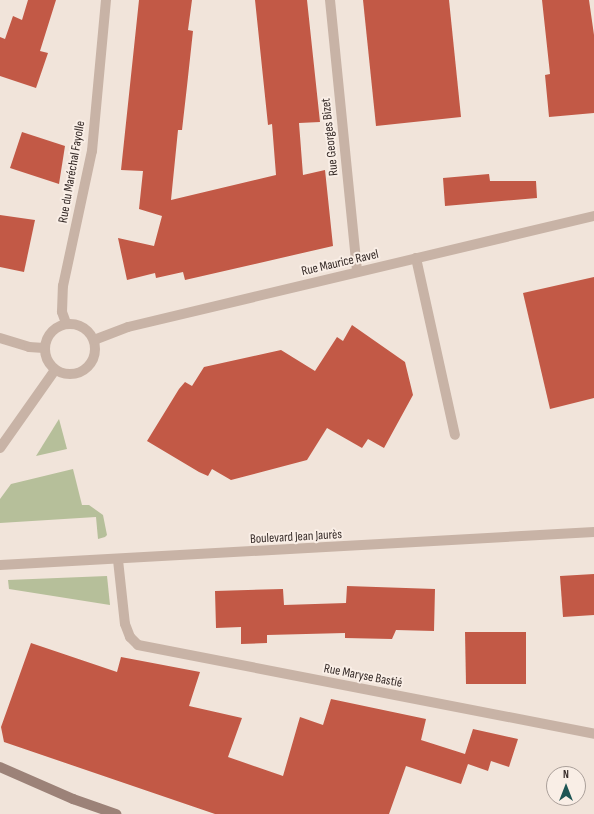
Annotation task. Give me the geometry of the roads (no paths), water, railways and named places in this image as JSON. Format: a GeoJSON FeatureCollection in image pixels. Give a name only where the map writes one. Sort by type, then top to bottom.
{"type":"FeatureCollection","features":[{"type":"Feature","properties":{"kind":"main road"},"geometry":{"type":"LineString","coordinates":[[0,767],[73,799],[116,814]]}},
{"type":"Feature","properties":{"kind":"street","name":"Rue du Maréchal Fayolle"},"geometry":{"type":"LineString","coordinates":[[66,323],[62,312],[63,286],[92,151],[106,0]]}},
{"type":"Feature","properties":{"kind":"street","name":"Rue Georges Bizet"},"geometry":{"type":"LineString","coordinates":[[330,0],[358,272]]}},
{"type":"Feature","properties":{"kind":"street","name":"Rue Maurice Ravel"},"geometry":{"type":"LineString","coordinates":[[94,340],[128,327],[594,216]]}},
{"type":"Feature","properties":{"kind":"street"},"geometry":{"type":"LineString","coordinates":[[416,258],[455,435]]}},
{"type":"Feature","properties":{"kind":"street"},"geometry":{"type":"LineString","coordinates":[[66,323],[82,327],[94,340],[92,360],[83,370],[69,374],[55,370],[49,364],[44,348],[51,332],[66,323]]}},
{"type":"Feature","properties":{"kind":"street"},"geometry":{"type":"LineString","coordinates":[[0,338],[29,347],[44,348]]}},
{"type":"Feature","properties":{"kind":"street"},"geometry":{"type":"LineString","coordinates":[[0,448],[55,370]]}},
{"type":"Feature","properties":{"kind":"street","name":"Boulevard Jean Jaurès"},"geometry":{"type":"LineString","coordinates":[[0,565],[118,560],[594,532]]}},
{"type":"Feature","properties":{"kind":"street","name":"Rue Maryse Bastié"},"geometry":{"type":"LineString","coordinates":[[118,560],[125,624],[130,637],[138,645],[594,734]]}}]}
